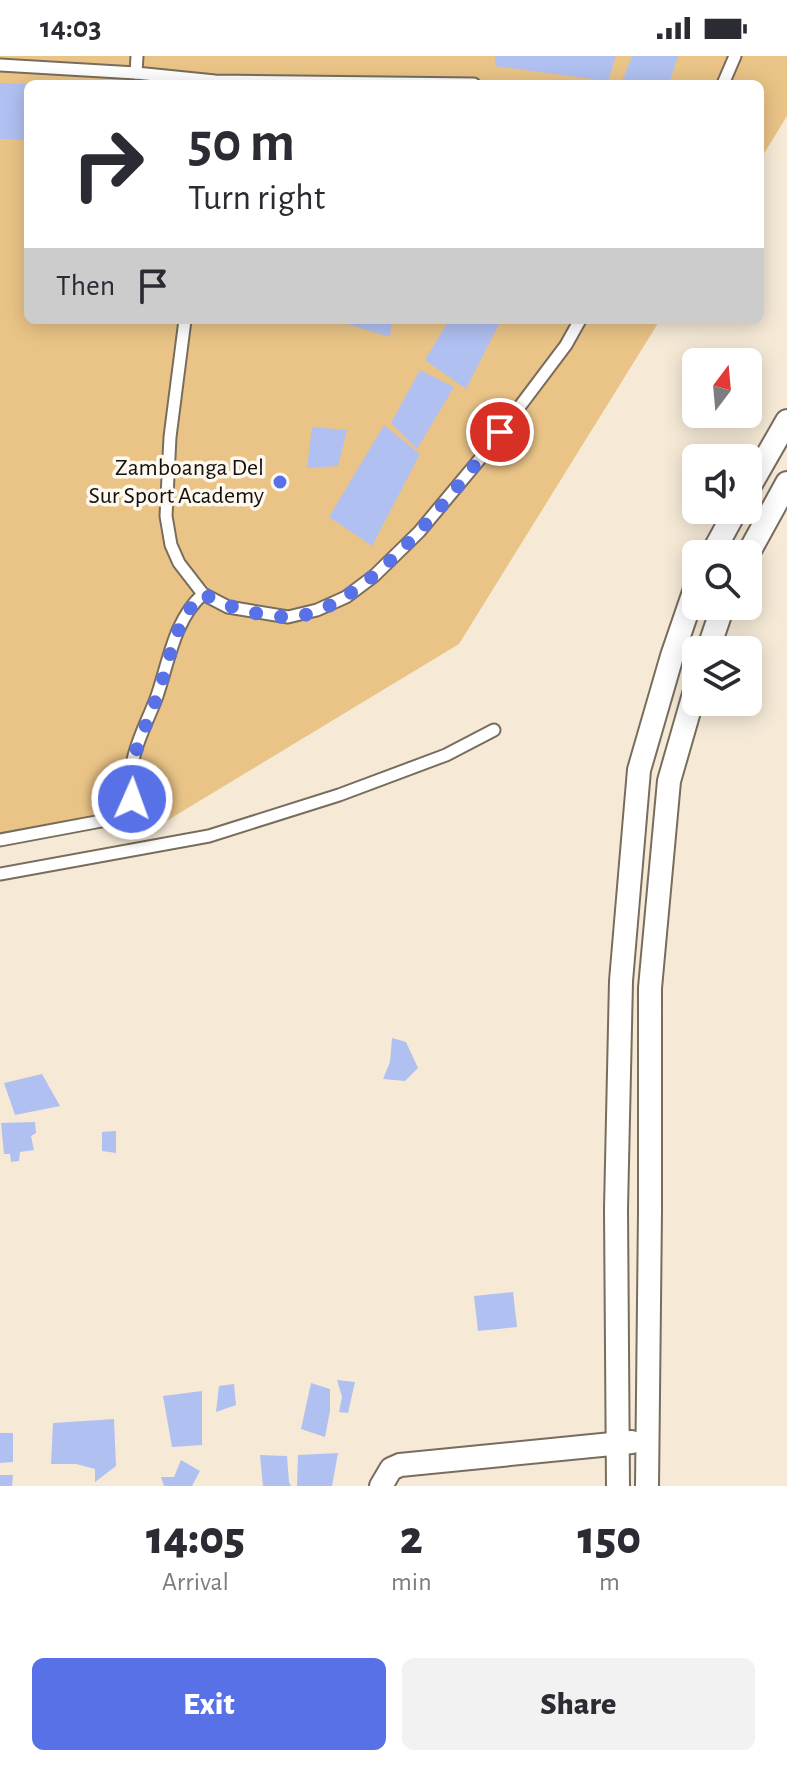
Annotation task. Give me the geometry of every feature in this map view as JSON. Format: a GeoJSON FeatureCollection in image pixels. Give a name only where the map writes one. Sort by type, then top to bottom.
{"type":"FeatureCollection","features":[{"type":"Feature","properties":{"kind":"street"},"geometry":{"type":"LineString","coordinates":[[762,465],[787,421]]}},
{"type":"Feature","properties":{"kind":"street"},"geometry":{"type":"LineString","coordinates":[[756,540],[787,483]]}},
{"type":"Feature","properties":{"kind":"street"},"geometry":{"type":"LineString","coordinates":[[618,1486],[616,1209],[621,981],[639,770],[684,620]]}},
{"type":"Feature","properties":{"kind":"street"},"geometry":{"type":"LineString","coordinates":[[647,1486],[650,988],[669,781],[688,716]]}},
{"type":"Feature","properties":{"kind":"street"},"geometry":{"type":"LineString","coordinates":[[381,1486],[391,1469],[400,1465],[648,1441]]}},
{"type":"Feature","properties":{"kind":"lane"},"geometry":{"type":"LineString","coordinates":[[136,73],[137,56]]}},
{"type":"Feature","properties":{"kind":"lane"},"geometry":{"type":"LineString","coordinates":[[725,80],[735,56]]}},
{"type":"Feature","properties":{"kind":"lane"},"geometry":{"type":"LineString","coordinates":[[0,65],[197,80]]}},
{"type":"Feature","properties":{"kind":"lane"},"geometry":{"type":"LineString","coordinates":[[184,324],[170,437],[166,516],[171,545],[179,563],[203,594],[228,607],[288,617],[317,610],[346,597],[374,576],[419,532],[484,454],[566,345],[578,324]]}},
{"type":"Feature","properties":{"kind":"lane"},"geometry":{"type":"LineString","coordinates":[[0,840],[124,815],[132,799],[130,779],[138,741],[175,639],[191,605],[203,594]]}},
{"type":"Feature","properties":{"kind":"lane"},"geometry":{"type":"LineString","coordinates":[[0,874],[209,836],[339,795],[446,755],[494,730]]}},
{"type":"Feature","properties":{"kind":"shaded area","name":"Zamboanga Del Sur Sport Academy"},"geometry":{"type":"Polygon","coordinates":[[[0,56],[787,56],[787,116],[764,153],[764,80],[24,80],[24,324],[658,324],[459,644],[168,820],[0,841],[0,56]]]}},
{"type":"Feature","properties":{"kind":"building"},"geometry":{"type":"Polygon","coordinates":[[[495,56],[616,56],[608,80],[495,66],[495,56]]]}},
{"type":"Feature","properties":{"kind":"building"},"geometry":{"type":"Polygon","coordinates":[[[632,56],[678,56],[670,80],[623,80],[632,56]]]}},
{"type":"Feature","properties":{"kind":"building"},"geometry":{"type":"Polygon","coordinates":[[[0,83],[24,84],[24,140],[0,139],[0,83]]]}},
{"type":"Feature","properties":{"kind":"building"},"geometry":{"type":"Polygon","coordinates":[[[347,324],[392,324],[390,337],[347,324]]]}},
{"type":"Feature","properties":{"kind":"building"},"geometry":{"type":"Polygon","coordinates":[[[447,324],[499,324],[466,389],[425,360],[447,324]]]}},
{"type":"Feature","properties":{"kind":"building"},"geometry":{"type":"Polygon","coordinates":[[[420,370],[454,387],[417,449],[391,423],[420,370]]]}},
{"type":"Feature","properties":{"kind":"building"},"geometry":{"type":"Polygon","coordinates":[[[384,425],[420,454],[372,546],[329,517],[384,425]]]}},
{"type":"Feature","properties":{"kind":"building"},"geometry":{"type":"Polygon","coordinates":[[[312,427],[347,430],[338,466],[307,468],[312,427]]]}},
{"type":"Feature","properties":{"kind":"building"},"geometry":{"type":"Polygon","coordinates":[[[392,1038],[406,1042],[418,1068],[405,1081],[383,1079],[390,1062],[392,1038]]]}},
{"type":"Feature","properties":{"kind":"building"},"geometry":{"type":"Polygon","coordinates":[[[42,1074],[60,1106],[15,1115],[4,1083],[42,1074]]]}},
{"type":"Feature","properties":{"kind":"building"},"geometry":{"type":"Polygon","coordinates":[[[35,1122],[36,1133],[31,1136],[34,1150],[20,1152],[19,1161],[11,1162],[10,1154],[4,1154],[1,1123],[35,1122]]]}},
{"type":"Feature","properties":{"kind":"building"},"geometry":{"type":"Polygon","coordinates":[[[116,1131],[116,1153],[102,1151],[102,1132],[116,1131]]]}},
{"type":"Feature","properties":{"kind":"building"},"geometry":{"type":"Polygon","coordinates":[[[513,1292],[517,1327],[478,1331],[474,1296],[513,1292]]]}},
{"type":"Feature","properties":{"kind":"building"},"geometry":{"type":"Polygon","coordinates":[[[337,1380],[355,1382],[348,1413],[339,1412],[342,1397],[337,1380]]]}},
{"type":"Feature","properties":{"kind":"building"},"geometry":{"type":"Polygon","coordinates":[[[311,1383],[330,1389],[325,1437],[301,1429],[311,1383]]]}},
{"type":"Feature","properties":{"kind":"building"},"geometry":{"type":"Polygon","coordinates":[[[234,1384],[236,1405],[216,1412],[219,1386],[234,1384]]]}},
{"type":"Feature","properties":{"kind":"building"},"geometry":{"type":"Polygon","coordinates":[[[202,1391],[202,1445],[172,1447],[163,1396],[202,1391]]]}},
{"type":"Feature","properties":{"kind":"building"},"geometry":{"type":"Polygon","coordinates":[[[114,1419],[116,1466],[95,1482],[95,1469],[76,1464],[51,1464],[53,1423],[114,1419]]]}},
{"type":"Feature","properties":{"kind":"building"},"geometry":{"type":"Polygon","coordinates":[[[0,1433],[13,1433],[13,1462],[0,1463],[0,1433]]]}},
{"type":"Feature","properties":{"kind":"building"},"geometry":{"type":"Polygon","coordinates":[[[338,1453],[332,1486],[297,1486],[298,1455],[338,1453]]]}},
{"type":"Feature","properties":{"kind":"building"},"geometry":{"type":"Polygon","coordinates":[[[260,1455],[287,1456],[291,1486],[263,1486],[260,1455]]]}},
{"type":"Feature","properties":{"kind":"building"},"geometry":{"type":"Polygon","coordinates":[[[181,1460],[200,1471],[192,1486],[164,1486],[161,1477],[174,1477],[181,1460]]]}},
{"type":"Feature","properties":{"kind":"building"},"geometry":{"type":"Polygon","coordinates":[[[0,1475],[13,1475],[12,1486],[0,1486],[0,1475]]]}},
{"type":"Feature","properties":{"kind":"place","name":"Zamboanga Del Sur Sport Academy"},"geometry":{"type":"Point","coordinates":[280,482]}},
{"type":"Feature","properties":{"kind":"route"},"geometry":{"type":"LineString","coordinates":[[132,799],[130,779],[138,741],[175,639],[191,605],[203,594],[228,607],[288,617],[317,610],[346,597],[374,576],[419,532],[500,432]]}}]}
